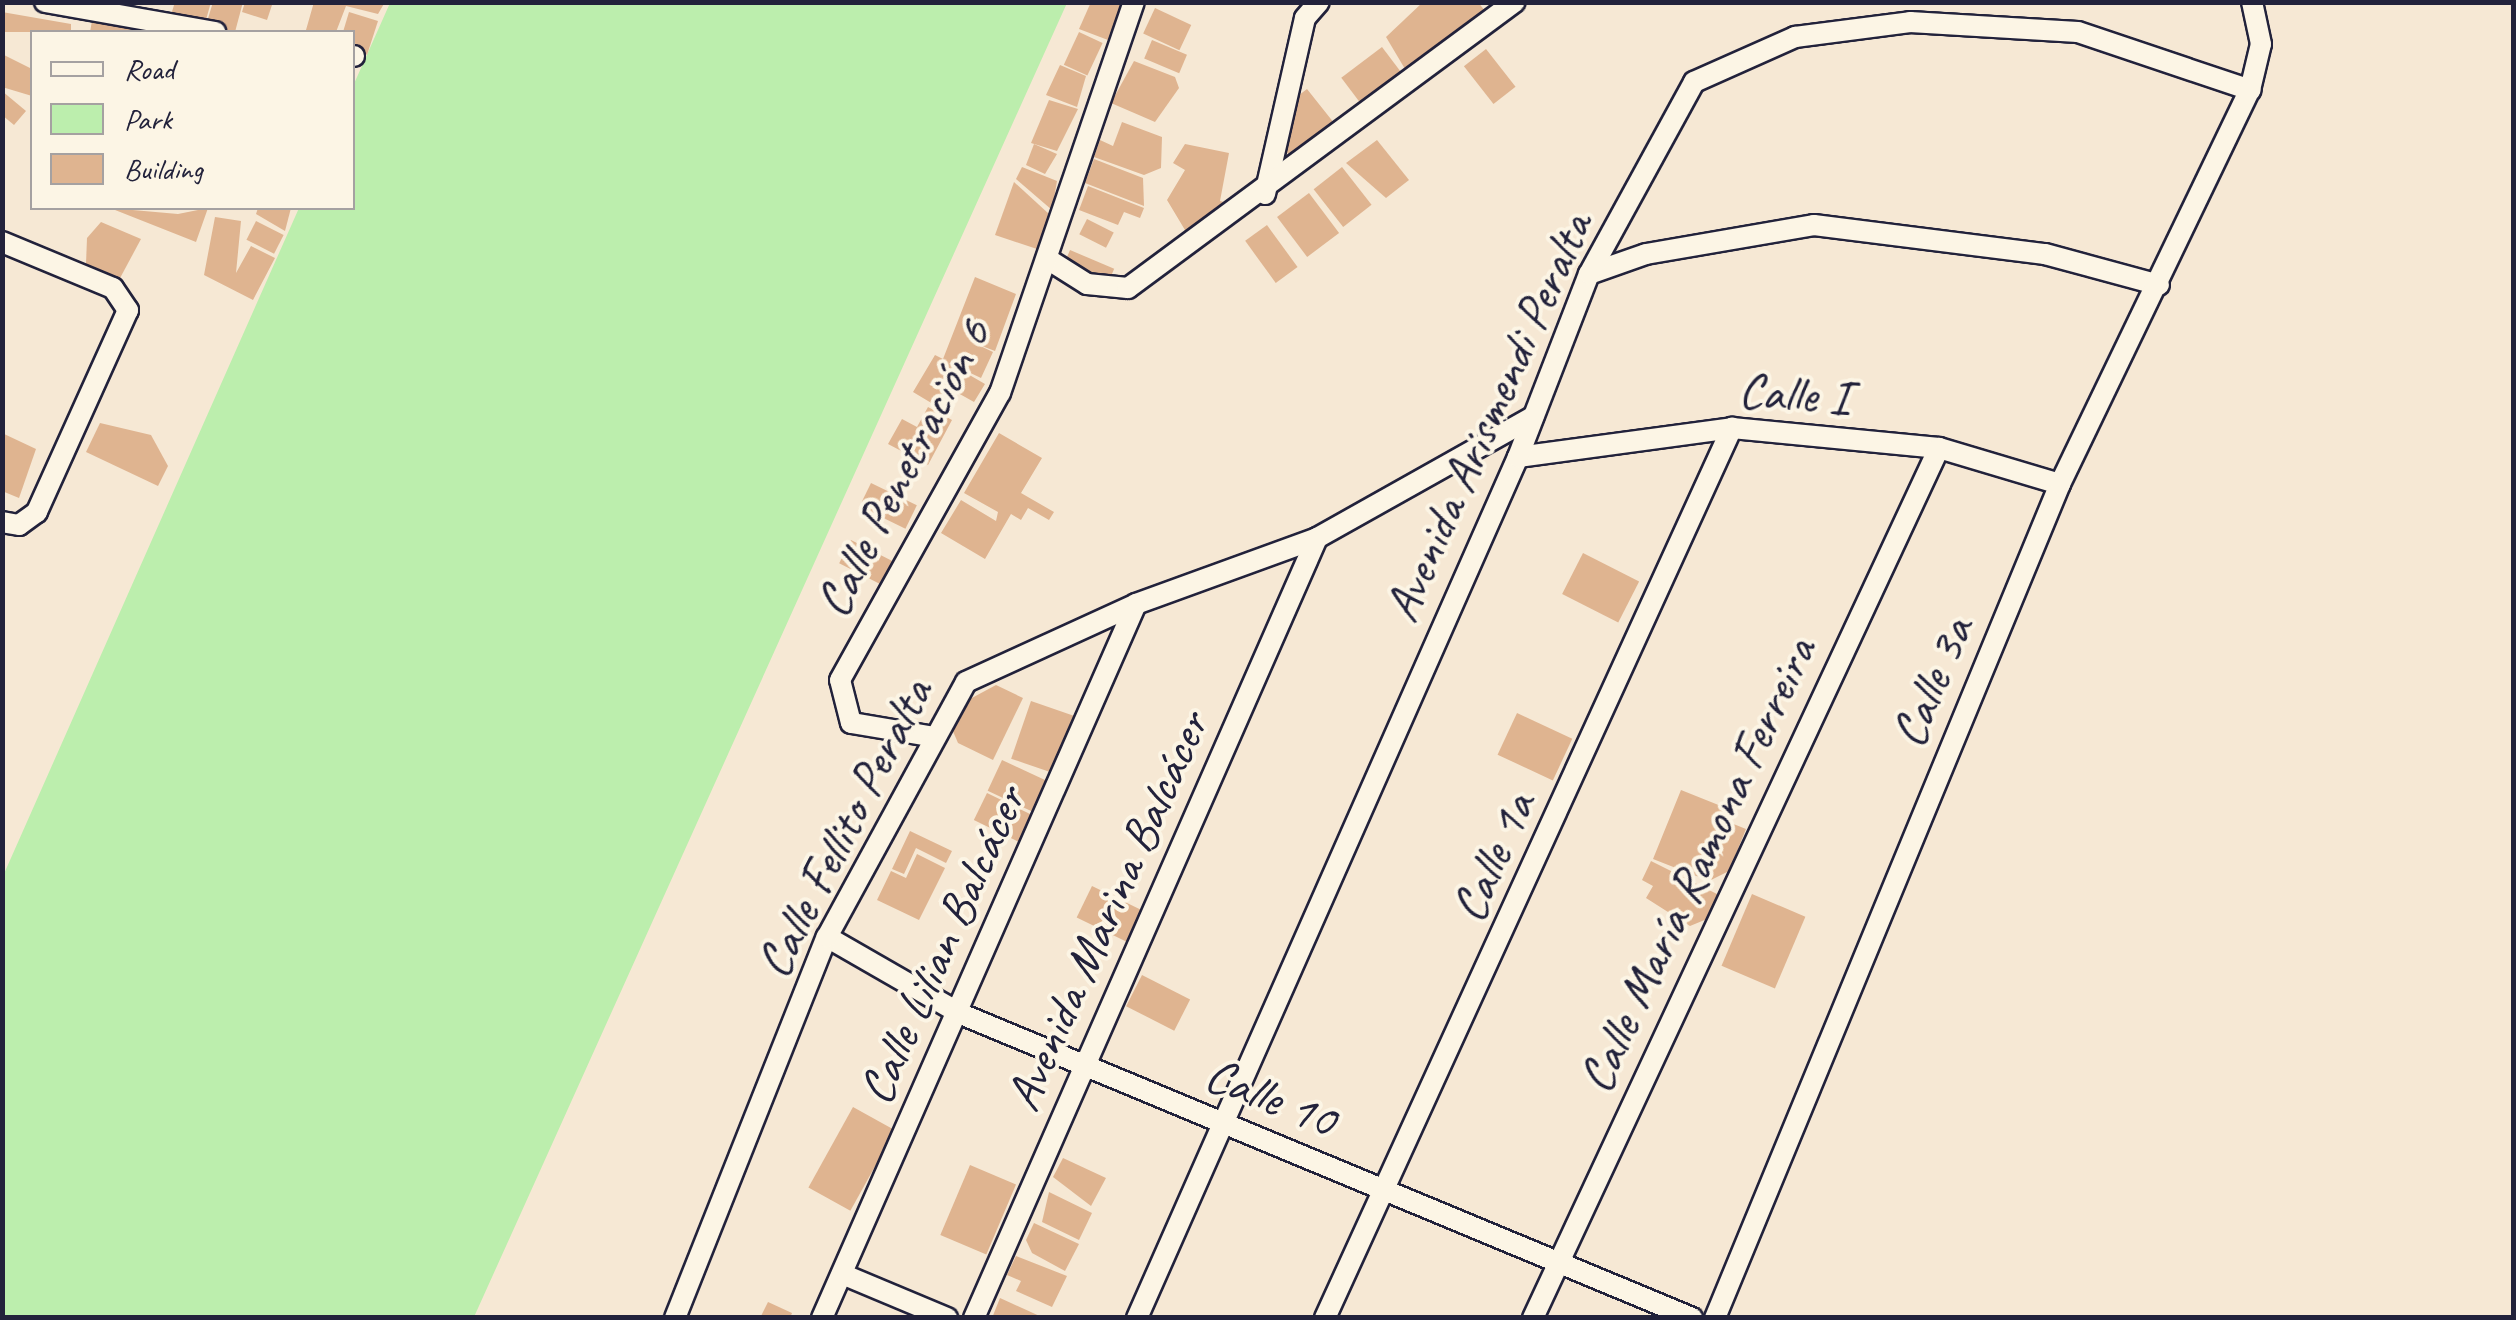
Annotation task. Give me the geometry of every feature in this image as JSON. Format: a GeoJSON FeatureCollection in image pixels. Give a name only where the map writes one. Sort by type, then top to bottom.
{"type":"FeatureCollection","features":[{"type":"Feature","properties":{"kind":"street"},"geometry":{"type":"LineString","coordinates":[[44,2],[206,30]]}},
{"type":"Feature","properties":{"kind":"street","name":"Calle Penetración 6"},"geometry":{"type":"LineString","coordinates":[[929,736],[851,723],[840,680],[1000,393],[1049,260],[1077,152],[1134,2]]}},
{"type":"Feature","properties":{"kind":"street"},"geometry":{"type":"LineString","coordinates":[[1265,194],[1305,18],[1320,2]]}},
{"type":"Feature","properties":{"kind":"street"},"geometry":{"type":"LineString","coordinates":[[1049,260],[1087,284],[1128,288],[1265,194],[1516,2]]}},
{"type":"Feature","properties":{"kind":"street","name":"Calle 3a"},"geometry":{"type":"LineString","coordinates":[[1715,1318],[2060,484],[2250,90],[2261,44],[2252,2]]}},
{"type":"Feature","properties":{"kind":"street"},"geometry":{"type":"LineString","coordinates":[[77,30],[84,6]]}},
{"type":"Feature","properties":{"kind":"street","name":"Avenida Arismendi Peralta"},"geometry":{"type":"LineString","coordinates":[[1137,1318],[1518,457],[1589,274],[1694,82],[1796,37],[1910,22],[2078,32],[2250,90]]}},
{"type":"Feature","properties":{"kind":"street"},"geometry":{"type":"LineString","coordinates":[[1589,274],[1646,254],[1814,225],[2046,254],[2158,285]]}},
{"type":"Feature","properties":{"kind":"street"},"geometry":{"type":"LineString","coordinates":[[2,242],[113,288],[128,310],[36,512],[19,525],[2,522]]}},
{"type":"Feature","properties":{"kind":"street","name":"Calle Fellito Peralta"},"geometry":{"type":"LineString","coordinates":[[680,1316],[827,937],[929,736],[980,670],[1136,604],[1317,538],[1533,417]]}},
{"type":"Feature","properties":{"kind":"street","name":"Calle I"},"geometry":{"type":"LineString","coordinates":[[1518,457],[1732,428],[1939,448],[2060,484]]}},
{"type":"Feature","properties":{"kind":"street","name":"Calle 1a"},"geometry":{"type":"LineString","coordinates":[[1325,1318],[1390,1190],[1732,428]]}},
{"type":"Feature","properties":{"kind":"street","name":"Calle María Ramona Ferreira"},"geometry":{"type":"LineString","coordinates":[[1532,1318],[1939,448]]}},
{"type":"Feature","properties":{"kind":"street","name":"Avenida Marina Balcácer"},"geometry":{"type":"LineString","coordinates":[[974,1318],[1317,538]]}},
{"type":"Feature","properties":{"kind":"street","name":"Calle Lilian Balcácer"},"geometry":{"type":"LineString","coordinates":[[822,1318],[960,1014],[1136,604]]}},
{"type":"Feature","properties":{"kind":"street","name":"Calle 10"},"geometry":{"type":"LineString","coordinates":[[827,937],[960,1014],[1692,1318]]}},
{"type":"Feature","properties":{"kind":"street"},"geometry":{"type":"LineString","coordinates":[[842,1274],[947,1318]]}},
{"type":"Feature","properties":{"kind":"green space"},"geometry":{"type":"Polygon","coordinates":[[[390,3],[1067,3],[474,1317],[3,1318],[3,876],[298,210],[355,210],[355,82],[390,3]]]}},
{"type":"Feature","properties":{"kind":"building"},"geometry":{"type":"Polygon","coordinates":[[[175,2],[211,2],[204,27],[170,18],[175,2]]]}},
{"type":"Feature","properties":{"kind":"building"},"geometry":{"type":"Polygon","coordinates":[[[213,2],[243,2],[236,30],[206,25],[213,2]]]}},
{"type":"Feature","properties":{"kind":"building"},"geometry":{"type":"Polygon","coordinates":[[[245,2],[273,2],[267,20],[242,12],[245,2]]]}},
{"type":"Feature","properties":{"kind":"building"},"geometry":{"type":"Polygon","coordinates":[[[314,2],[385,2],[378,14],[346,6],[337,30],[306,30],[314,2]]]}},
{"type":"Feature","properties":{"kind":"building"},"geometry":{"type":"Polygon","coordinates":[[[1091,2],[1124,2],[1108,40],[1079,29],[1091,2]]]}},
{"type":"Feature","properties":{"kind":"building"},"geometry":{"type":"Polygon","coordinates":[[[1423,2],[1478,2],[1488,15],[1408,74],[1386,37],[1423,2]]]}},
{"type":"Feature","properties":{"kind":"building"},"geometry":{"type":"Polygon","coordinates":[[[1155,8],[1191,25],[1179,50],[1143,33],[1155,8]]]}},
{"type":"Feature","properties":{"kind":"building"},"geometry":{"type":"Polygon","coordinates":[[[2,12],[71,24],[71,30],[2,32],[2,12]]]}},
{"type":"Feature","properties":{"kind":"building"},"geometry":{"type":"Polygon","coordinates":[[[349,12],[378,21],[367,55],[355,44],[355,30],[344,30],[349,12]]]}},
{"type":"Feature","properties":{"kind":"building"},"geometry":{"type":"Polygon","coordinates":[[[92,21],[138,28],[138,30],[90,30],[92,21]]]}},
{"type":"Feature","properties":{"kind":"building"},"geometry":{"type":"Polygon","coordinates":[[[1079,32],[1103,43],[1087,76],[1064,65],[1079,32]]]}},
{"type":"Feature","properties":{"kind":"building"},"geometry":{"type":"Polygon","coordinates":[[[1152,40],[1187,55],[1179,73],[1144,58],[1152,40]]]}},
{"type":"Feature","properties":{"kind":"building"},"geometry":{"type":"Polygon","coordinates":[[[1382,47],[1405,77],[1364,108],[1341,78],[1382,47]]]}},
{"type":"Feature","properties":{"kind":"building"},"geometry":{"type":"Polygon","coordinates":[[[1486,49],[1516,87],[1493,104],[1464,66],[1486,49]]]}},
{"type":"Feature","properties":{"kind":"building"},"geometry":{"type":"Polygon","coordinates":[[[2,54],[30,68],[30,95],[2,87],[2,54]]]}},
{"type":"Feature","properties":{"kind":"building"},"geometry":{"type":"Polygon","coordinates":[[[1134,61],[1175,77],[1179,88],[1155,122],[1111,103],[1134,61]]]}},
{"type":"Feature","properties":{"kind":"building"},"geometry":{"type":"Polygon","coordinates":[[[1060,65],[1086,76],[1077,107],[1046,95],[1060,65]]]}},
{"type":"Feature","properties":{"kind":"building"},"geometry":{"type":"Polygon","coordinates":[[[1307,89],[1338,128],[1295,162],[1280,144],[1290,137],[1286,105],[1307,89]]]}},
{"type":"Feature","properties":{"kind":"building"},"geometry":{"type":"Polygon","coordinates":[[[2,91],[26,111],[14,125],[2,115],[2,91]]]}},
{"type":"Feature","properties":{"kind":"building"},"geometry":{"type":"Polygon","coordinates":[[[1049,100],[1078,109],[1057,151],[1031,143],[1049,100]]]}},
{"type":"Feature","properties":{"kind":"building"},"geometry":{"type":"Polygon","coordinates":[[[1122,122],[1162,137],[1161,168],[1144,175],[1094,157],[1100,140],[1113,146],[1122,122]]]}},
{"type":"Feature","properties":{"kind":"building"},"geometry":{"type":"Polygon","coordinates":[[[1377,140],[1409,180],[1386,198],[1346,163],[1377,140]]]}},
{"type":"Feature","properties":{"kind":"building"},"geometry":{"type":"Polygon","coordinates":[[[1034,144],[1057,154],[1045,174],[1026,165],[1034,144]]]}},
{"type":"Feature","properties":{"kind":"building"},"geometry":{"type":"Polygon","coordinates":[[[1185,144],[1229,153],[1220,201],[1228,203],[1188,235],[1167,200],[1185,170],[1173,163],[1185,144]]]}},
{"type":"Feature","properties":{"kind":"building"},"geometry":{"type":"Polygon","coordinates":[[[1094,159],[1143,178],[1144,206],[1085,183],[1094,159]]]}},
{"type":"Feature","properties":{"kind":"building"},"geometry":{"type":"Polygon","coordinates":[[[1022,167],[1057,181],[1052,210],[1016,179],[1022,167]]]}},
{"type":"Feature","properties":{"kind":"building"},"geometry":{"type":"Polygon","coordinates":[[[1342,167],[1372,205],[1343,227],[1314,189],[1342,167]]]}},
{"type":"Feature","properties":{"kind":"building"},"geometry":{"type":"Polygon","coordinates":[[[1014,182],[1049,214],[1037,249],[995,235],[1014,182]]]}},
{"type":"Feature","properties":{"kind":"building"},"geometry":{"type":"Polygon","coordinates":[[[1088,186],[1144,208],[1140,218],[1124,212],[1118,225],[1079,210],[1088,186]]]}},
{"type":"Feature","properties":{"kind":"building"},"geometry":{"type":"Polygon","coordinates":[[[1309,193],[1339,233],[1307,257],[1277,217],[1309,193]]]}},
{"type":"Feature","properties":{"kind":"building"},"geometry":{"type":"Polygon","coordinates":[[[115,210],[178,214],[207,210],[196,242],[115,210]]]}},
{"type":"Feature","properties":{"kind":"building"},"geometry":{"type":"Polygon","coordinates":[[[257,210],[290,210],[285,231],[256,214],[257,210]]]}},
{"type":"Feature","properties":{"kind":"building"},"geometry":{"type":"Polygon","coordinates":[[[215,217],[241,221],[236,273],[251,246],[275,258],[253,300],[204,275],[215,217]]]}},
{"type":"Feature","properties":{"kind":"building"},"geometry":{"type":"Polygon","coordinates":[[[1087,219],[1114,233],[1106,248],[1079,234],[1087,219]]]}},
{"type":"Feature","properties":{"kind":"building"},"geometry":{"type":"Polygon","coordinates":[[[256,221],[284,235],[274,254],[246,240],[256,221]]]}},
{"type":"Feature","properties":{"kind":"building"},"geometry":{"type":"Polygon","coordinates":[[[101,222],[141,239],[119,280],[86,264],[87,238],[101,222]]]}},
{"type":"Feature","properties":{"kind":"building"},"geometry":{"type":"Polygon","coordinates":[[[1267,225],[1298,267],[1276,283],[1245,241],[1267,225]]]}},
{"type":"Feature","properties":{"kind":"building"},"geometry":{"type":"Polygon","coordinates":[[[1070,250],[1114,269],[1107,285],[1063,267],[1070,250]]]}},
{"type":"Feature","properties":{"kind":"building"},"geometry":{"type":"Polygon","coordinates":[[[975,277],[1016,294],[995,351],[974,343],[993,352],[981,378],[947,362],[985,384],[974,402],[949,388],[938,407],[913,392],[935,355],[943,359],[975,277]]]}},
{"type":"Feature","properties":{"kind":"building"},"geometry":{"type":"Polygon","coordinates":[[[928,407],[952,420],[928,465],[888,444],[902,419],[917,427],[928,407]]]}},
{"type":"Feature","properties":{"kind":"building"},"geometry":{"type":"Polygon","coordinates":[[[100,423],[151,435],[168,466],[158,486],[86,452],[100,423]]]}},
{"type":"Feature","properties":{"kind":"building"},"geometry":{"type":"Polygon","coordinates":[[[2,433],[36,449],[19,498],[2,491],[2,433]]]}},
{"type":"Feature","properties":{"kind":"building"},"geometry":{"type":"Polygon","coordinates":[[[999,433],[1042,458],[1021,493],[1054,512],[1049,520],[1028,508],[1021,520],[1011,514],[985,559],[941,533],[961,500],[996,521],[998,512],[964,493],[999,433]]]}},
{"type":"Feature","properties":{"kind":"building"},"geometry":{"type":"Polygon","coordinates":[[[871,483],[917,505],[905,529],[860,506],[871,483]]]}},
{"type":"Feature","properties":{"kind":"building"},"geometry":{"type":"Polygon","coordinates":[[[851,540],[894,562],[882,585],[839,563],[851,540]]]}},
{"type":"Feature","properties":{"kind":"building"},"geometry":{"type":"Polygon","coordinates":[[[1583,553],[1639,582],[1618,623],[1562,594],[1583,553]]]}},
{"type":"Feature","properties":{"kind":"building"},"geometry":{"type":"Polygon","coordinates":[[[996,685],[1023,698],[993,760],[958,743],[952,729],[970,699],[996,685]]]}},
{"type":"Feature","properties":{"kind":"building"},"geometry":{"type":"Polygon","coordinates":[[[1031,701],[1080,718],[1060,776],[1011,759],[1031,701]]]}},
{"type":"Feature","properties":{"kind":"building"},"geometry":{"type":"Polygon","coordinates":[[[1517,713],[1572,739],[1553,780],[1498,755],[1517,713]]]}},
{"type":"Feature","properties":{"kind":"building"},"geometry":{"type":"Polygon","coordinates":[[[1002,760],[1048,782],[1034,812],[988,791],[1002,760]]]}},
{"type":"Feature","properties":{"kind":"building"},"geometry":{"type":"Polygon","coordinates":[[[1681,790],[1731,810],[1726,821],[1746,829],[1729,871],[1709,881],[1653,859],[1681,790]]]}},
{"type":"Feature","properties":{"kind":"building"},"geometry":{"type":"Polygon","coordinates":[[[987,793],[1034,816],[1021,843],[974,820],[987,793]]]}},
{"type":"Feature","properties":{"kind":"building"},"geometry":{"type":"Polygon","coordinates":[[[910,831],[952,851],[946,863],[916,848],[904,874],[892,869],[910,831]]]}},
{"type":"Feature","properties":{"kind":"building"},"geometry":{"type":"Polygon","coordinates":[[[917,854],[945,868],[919,920],[877,900],[891,871],[906,878],[917,854]]]}},
{"type":"Feature","properties":{"kind":"building"},"geometry":{"type":"Polygon","coordinates":[[[1651,861],[1719,895],[1707,919],[1690,926],[1646,898],[1653,886],[1642,880],[1651,861]]]}},
{"type":"Feature","properties":{"kind":"building"},"geometry":{"type":"Polygon","coordinates":[[[1092,886],[1141,910],[1126,942],[1077,917],[1092,886]]]}},
{"type":"Feature","properties":{"kind":"building"},"geometry":{"type":"Polygon","coordinates":[[[1752,894],[1805,917],[1775,988],[1722,966],[1752,894]]]}},
{"type":"Feature","properties":{"kind":"building"},"geometry":{"type":"Polygon","coordinates":[[[1142,975],[1190,1000],[1174,1031],[1126,1006],[1142,975]]]}},
{"type":"Feature","properties":{"kind":"building"},"geometry":{"type":"Polygon","coordinates":[[[853,1107],[895,1130],[850,1211],[808,1187],[853,1107]]]}},
{"type":"Feature","properties":{"kind":"building"},"geometry":{"type":"Polygon","coordinates":[[[1063,1158],[1106,1178],[1091,1206],[1053,1177],[1063,1158]]]}},
{"type":"Feature","properties":{"kind":"building"},"geometry":{"type":"Polygon","coordinates":[[[970,1165],[1016,1185],[986,1254],[940,1235],[970,1165]]]}},
{"type":"Feature","properties":{"kind":"building"},"geometry":{"type":"Polygon","coordinates":[[[1049,1192],[1092,1213],[1079,1240],[1042,1222],[1049,1192]]]}},
{"type":"Feature","properties":{"kind":"building"},"geometry":{"type":"Polygon","coordinates":[[[1034,1223],[1079,1244],[1065,1271],[1032,1253],[1026,1240],[1034,1223]]]}},
{"type":"Feature","properties":{"kind":"building"},"geometry":{"type":"Polygon","coordinates":[[[1016,1256],[1067,1276],[1052,1307],[1016,1291],[1021,1281],[1007,1275],[1016,1256]]]}},
{"type":"Feature","properties":{"kind":"building"},"geometry":{"type":"Polygon","coordinates":[[[1000,1298],[1044,1318],[992,1318],[1000,1298]]]}},
{"type":"Feature","properties":{"kind":"building"},"geometry":{"type":"Polygon","coordinates":[[[768,1302],[792,1313],[790,1318],[760,1318],[768,1302]]]}}]}
